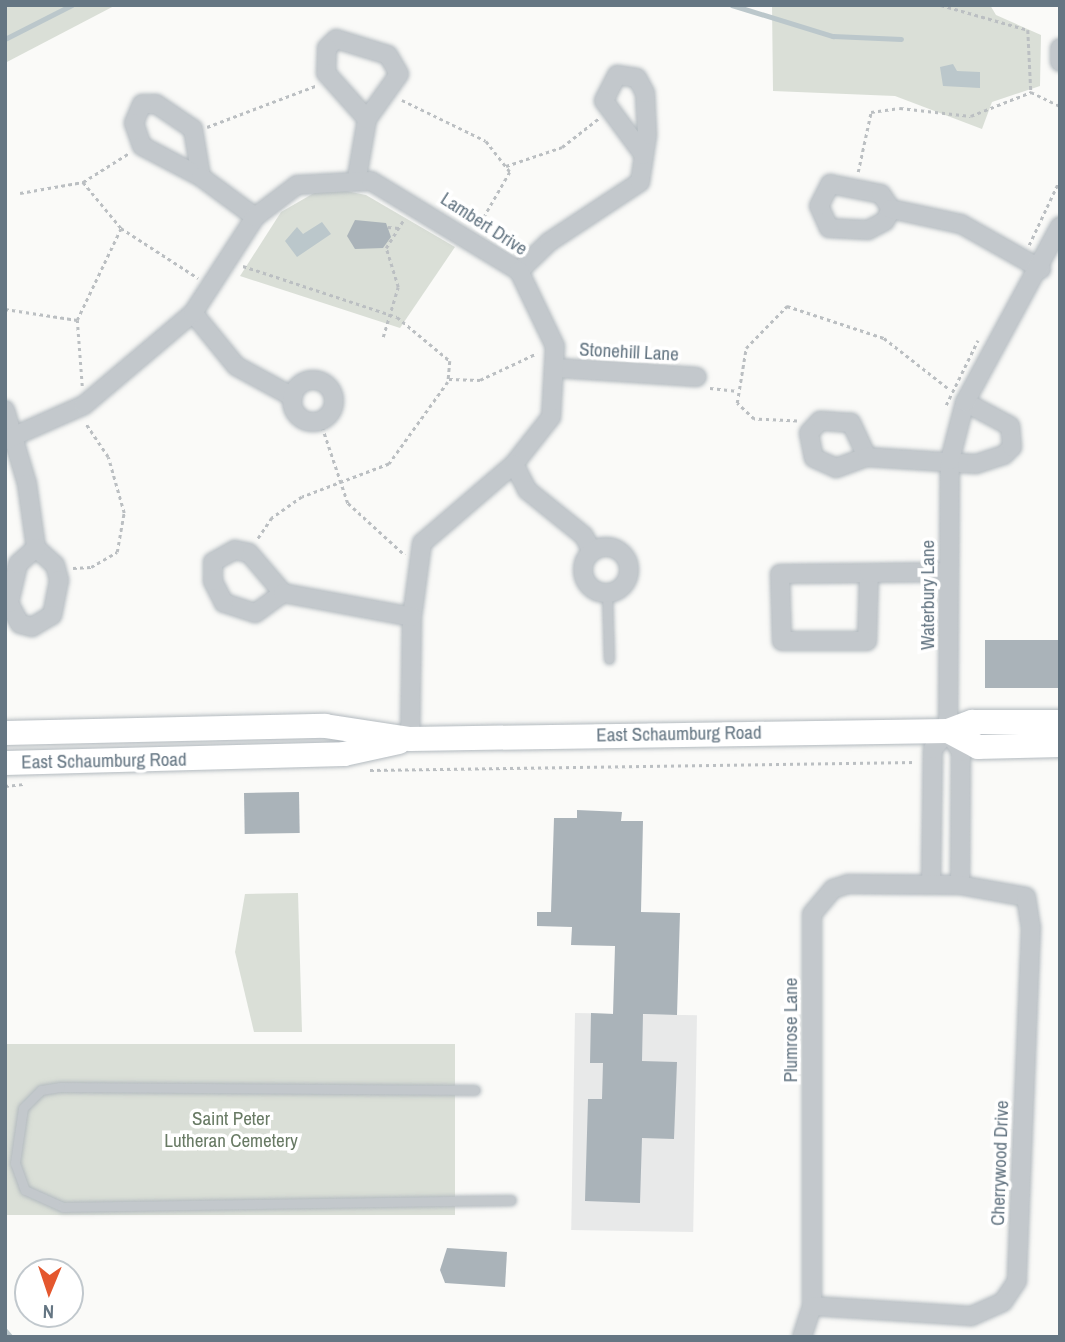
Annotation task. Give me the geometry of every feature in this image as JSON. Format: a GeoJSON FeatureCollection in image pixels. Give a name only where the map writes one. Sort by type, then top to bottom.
{"type":"FeatureCollection","features":[{"type":"Feature","properties":{"kind":"main road","name":"East Schaumburg Road"},"geometry":{"type":"LineString","coordinates":[[5,733],[325,726],[410,739],[948,731],[972,722],[1060,722]]}},
{"type":"Feature","properties":{"kind":"main road","name":"East Schaumburg Road"},"geometry":{"type":"LineString","coordinates":[[948,731],[978,747],[1060,745]]}},
{"type":"Feature","properties":{"kind":"main road","name":"East Schaumburg Road"},"geometry":{"type":"LineString","coordinates":[[5,762],[344,754],[410,739]]}},
{"type":"Feature","properties":{"kind":"street"},"geometry":{"type":"LineString","coordinates":[[9,439],[84,405],[193,313],[212,293],[255,217],[297,186],[357,177],[367,118],[388,93],[398,68],[388,55],[349,38],[336,38],[327,48],[330,78],[367,118]]}},
{"type":"Feature","properties":{"kind":"street"},"geometry":{"type":"LineString","coordinates":[[1060,48],[1060,62]]}},
{"type":"Feature","properties":{"kind":"street"},"geometry":{"type":"LineString","coordinates":[[519,271],[549,242],[632,193],[644,155],[645,93],[636,78],[617,75],[609,81],[604,90],[609,115],[644,155]]}},
{"type":"Feature","properties":{"kind":"street"},"geometry":{"type":"LineString","coordinates":[[201,177],[193,129],[156,104],[142,104],[134,123],[141,144],[201,177],[255,217]]}},
{"type":"Feature","properties":{"kind":"street","name":"Lambert Drive"},"geometry":{"type":"LineString","coordinates":[[357,177],[409,202],[472,238],[519,271],[555,346],[558,368],[551,417],[514,464],[432,530],[416,562],[412,617],[410,739]]}},
{"type":"Feature","properties":{"kind":"street"},"geometry":{"type":"LineString","coordinates":[[891,209],[885,221],[868,230],[829,228],[820,218],[822,193],[830,184],[859,185],[880,194],[891,209],[961,224],[1041,269]]}},
{"type":"Feature","properties":{"kind":"street","name":"Waterbury Lane"},"geometry":{"type":"LineString","coordinates":[[960,886],[961,752],[948,731],[950,460],[965,402],[1041,269],[1060,226]]}},
{"type":"Feature","properties":{"kind":"street"},"geometry":{"type":"LineString","coordinates":[[193,313],[236,366],[293,397],[302,418],[320,420],[334,400],[324,383],[305,382],[293,397]]}},
{"type":"Feature","properties":{"kind":"street","name":"Stonehill Lane"},"geometry":{"type":"LineString","coordinates":[[558,368],[697,377]]}},
{"type":"Feature","properties":{"kind":"street"},"geometry":{"type":"LineString","coordinates":[[867,457],[851,423],[820,421],[809,433],[809,447],[824,466],[852,467],[867,457],[993,461],[1012,447],[1010,426],[965,402]]}},
{"type":"Feature","properties":{"kind":"street"},"geometry":{"type":"LineString","coordinates":[[5,410],[9,439],[36,548]]}},
{"type":"Feature","properties":{"kind":"street"},"geometry":{"type":"LineString","coordinates":[[514,464],[527,489],[584,536],[592,552],[585,578],[607,593],[626,581],[626,559],[607,547],[592,552]]}},
{"type":"Feature","properties":{"kind":"street"},"geometry":{"type":"LineString","coordinates":[[282,593],[255,612],[225,603],[213,581],[213,562],[220,553],[248,553],[282,593],[412,617]]}},
{"type":"Feature","properties":{"kind":"street"},"geometry":{"type":"LineString","coordinates":[[869,573],[867,641],[782,641],[780,574],[949,572]]}},
{"type":"Feature","properties":{"kind":"street","name":"Waterbury Lane"},"geometry":{"type":"LineString","coordinates":[[931,884],[933,749],[948,731]]}},
{"type":"Feature","properties":{"kind":"street","name":"Plumrose Lane"},"geometry":{"type":"LineString","coordinates":[[802,1337],[813,1306],[813,914],[833,889],[848,884],[960,886]]}},
{"type":"Feature","properties":{"kind":"street","name":"Cherrywood Drive"},"geometry":{"type":"LineString","coordinates":[[813,1306],[971,1316],[1003,1302],[1017,1281],[1031,911],[1026,897],[1007,889],[960,886]]}},
{"type":"Feature","properties":{"kind":"lane"},"geometry":{"type":"LineString","coordinates":[[607,593],[609,659]]}},
{"type":"Feature","properties":{"kind":"lane"},"geometry":{"type":"LineString","coordinates":[[475,1090],[60,1087],[41,1090],[23,1108],[15,1163],[25,1190],[63,1207],[511,1200]]}},
{"type":"Feature","properties":{"kind":"path"},"geometry":{"type":"LineString","coordinates":[[941,5],[1028,30],[1031,92]]}},
{"type":"Feature","properties":{"kind":"path"},"geometry":{"type":"LineString","coordinates":[[193,129],[235,119],[330,78]]}},
{"type":"Feature","properties":{"kind":"path"},"geometry":{"type":"LineString","coordinates":[[859,185],[871,112],[900,108],[971,116],[1031,92],[1060,106]]}},
{"type":"Feature","properties":{"kind":"path"},"geometry":{"type":"LineString","coordinates":[[388,93],[486,141],[510,172],[472,238]]}},
{"type":"Feature","properties":{"kind":"path"},"geometry":{"type":"LineString","coordinates":[[506,166],[562,147],[609,115]]}},
{"type":"Feature","properties":{"kind":"path"},"geometry":{"type":"LineString","coordinates":[[20,192],[83,182],[141,144]]}},
{"type":"Feature","properties":{"kind":"path"},"geometry":{"type":"LineString","coordinates":[[83,182],[121,228],[212,293]]}},
{"type":"Feature","properties":{"kind":"path"},"geometry":{"type":"LineString","coordinates":[[383,337],[392,315],[398,287],[386,248],[400,228],[409,202]]}},
{"type":"Feature","properties":{"kind":"path"},"geometry":{"type":"LineString","coordinates":[[388,227],[400,228]]}},
{"type":"Feature","properties":{"kind":"path"},"geometry":{"type":"LineString","coordinates":[[231,259],[286,285],[392,315],[450,361],[449,379],[389,464],[338,478],[272,518],[248,553]]}},
{"type":"Feature","properties":{"kind":"path"},"geometry":{"type":"LineString","coordinates":[[809,433],[801,421],[754,419],[737,403],[746,348],[787,306],[801,306],[884,338],[949,390]]}},
{"type":"Feature","properties":{"kind":"path"},"geometry":{"type":"LineString","coordinates":[[5,309],[77,320]]}},
{"type":"Feature","properties":{"kind":"path"},"geometry":{"type":"LineString","coordinates":[[449,379],[480,380],[555,346]]}},
{"type":"Feature","properties":{"kind":"path"},"geometry":{"type":"LineString","coordinates":[[697,377],[707,387],[737,391]]}},
{"type":"Feature","properties":{"kind":"path"},"geometry":{"type":"LineString","coordinates":[[320,420],[338,478],[359,519],[416,562]]}},
{"type":"Feature","properties":{"kind":"path"},"geometry":{"type":"LineString","coordinates":[[359,770],[933,761]]}},
{"type":"Feature","properties":{"kind":"path"},"geometry":{"type":"LineString","coordinates":[[5,786],[28,782]]}},
{"type":"Feature","properties":{"kind":"shaded area"},"geometry":{"type":"Polygon","coordinates":[[[953,64],[957,71],[980,72],[980,88],[943,86],[940,67],[953,64]]]}},
{"type":"Feature","properties":{"kind":"shaded area"},"geometry":{"type":"Polygon","coordinates":[[[322,222],[331,234],[297,257],[285,241],[297,227],[303,234],[322,222]]]}},
{"type":"Feature","properties":{"kind":"shaded area"},"geometry":{"type":"Polygon","coordinates":[[[575,1013],[697,1015],[693,1232],[571,1230],[575,1013]]]}},
{"type":"Feature","properties":{"kind":"green space"},"geometry":{"type":"Polygon","coordinates":[[[5,5],[116,5],[5,63],[5,5]]]}},
{"type":"Feature","properties":{"kind":"green space"},"geometry":{"type":"Polygon","coordinates":[[[772,5],[990,5],[996,15],[1041,35],[1040,86],[992,102],[982,129],[895,96],[773,91],[772,5]]]}},
{"type":"Feature","properties":{"kind":"green space"},"geometry":{"type":"Polygon","coordinates":[[[341,190],[366,195],[455,247],[400,328],[240,276],[281,212],[314,193],[341,190]]]}},
{"type":"Feature","properties":{"kind":"green space"},"geometry":{"type":"Polygon","coordinates":[[[298,893],[302,1032],[254,1032],[235,952],[245,894],[298,893]]]}},
{"type":"Feature","properties":{"kind":"green space","name":"Saint Peter Lutheran Cemetery"},"geometry":{"type":"Polygon","coordinates":[[[7,1044],[455,1044],[455,1215],[7,1215],[7,1044]]]}},
{"type":"Feature","properties":{"kind":"building"},"geometry":{"type":"Polygon","coordinates":[[[355,220],[386,223],[391,237],[383,248],[355,249],[347,236],[355,220]]]}},
{"type":"Feature","properties":{"kind":"building"},"geometry":{"type":"Polygon","coordinates":[[[985,640],[1060,640],[1060,688],[985,688],[985,640]]]}},
{"type":"Feature","properties":{"kind":"building"},"geometry":{"type":"Polygon","coordinates":[[[299,792],[300,833],[245,834],[244,793],[299,792]]]}},
{"type":"Feature","properties":{"kind":"building"},"geometry":{"type":"Polygon","coordinates":[[[577,810],[622,812],[621,821],[643,821],[641,912],[680,913],[677,1015],[643,1014],[642,1061],[677,1062],[674,1139],[642,1138],[640,1203],[585,1201],[588,1099],[602,1099],[603,1063],[590,1063],[591,1013],[613,1014],[615,946],[571,945],[572,927],[537,926],[537,912],[551,912],[554,818],[577,818],[577,810]]]}},
{"type":"Feature","properties":{"kind":"building"},"geometry":{"type":"Polygon","coordinates":[[[447,1248],[507,1252],[505,1287],[445,1283],[440,1270],[447,1248]]]}},
{"type":"Feature","properties":{"kind":"waterway"},"geometry":{"type":"LineString","coordinates":[[5,39],[72,5]]}},
{"type":"Feature","properties":{"kind":"waterway"},"geometry":{"type":"LineString","coordinates":[[732,5],[833,36],[901,39]]}},
{"type":"Feature","properties":{"kind":"waterway"},"geometry":{"type":"LineString","coordinates":[[5,1330],[11,1337]]}}]}
